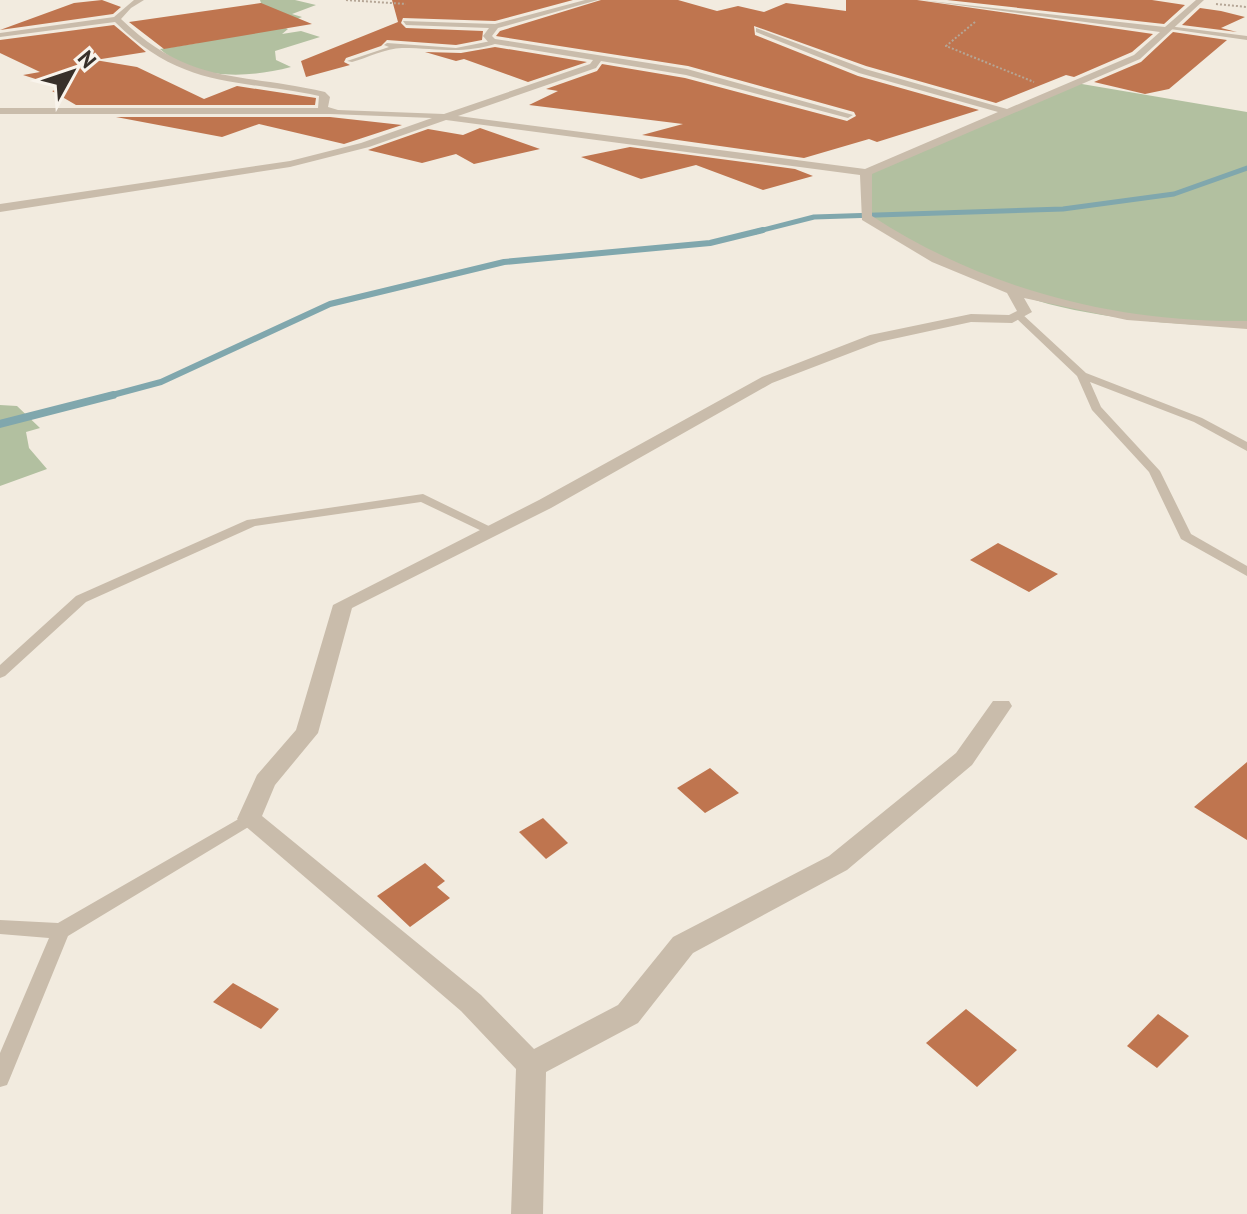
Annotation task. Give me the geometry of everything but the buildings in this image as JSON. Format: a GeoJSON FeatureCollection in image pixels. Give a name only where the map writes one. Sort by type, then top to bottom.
{"type":"FeatureCollection","features":[{"type":"Feature","properties":{"kind":"street"},"geometry":{"type":"LineString","coordinates":[[0,35],[117,19],[128,6],[140,0]]}},
{"type":"Feature","properties":{"kind":"street"},"geometry":{"type":"LineString","coordinates":[[406,23],[495,26],[594,0]]}},
{"type":"Feature","properties":{"kind":"street"},"geometry":{"type":"LineString","coordinates":[[924,0],[1168,29]]}},
{"type":"Feature","properties":{"kind":"street"},"geometry":{"type":"LineString","coordinates":[[0,111],[329,111],[447,118],[866,172],[1137,57],[1198,1]]}},
{"type":"Feature","properties":{"kind":"street"},"geometry":{"type":"LineString","coordinates":[[117,19],[153,53],[184,70],[322,94],[325,97],[321,105],[329,111]]}},
{"type":"Feature","properties":{"kind":"street"},"geometry":{"type":"LineString","coordinates":[[495,26],[487,36],[496,42],[687,72],[848,115]]}},
{"type":"Feature","properties":{"kind":"street"},"geometry":{"type":"LineString","coordinates":[[759,30],[862,71],[1007,112]]}},
{"type":"Feature","properties":{"kind":"street"},"geometry":{"type":"LineString","coordinates":[[0,208],[290,164],[447,118],[593,66],[599,58]]}},
{"type":"Feature","properties":{"kind":"street"},"geometry":{"type":"LineString","coordinates":[[866,172],[866,217],[890,234],[1014,293],[1098,314],[1247,325]]}},
{"type":"Feature","properties":{"kind":"street"},"geometry":{"type":"LineString","coordinates":[[527,1214],[531,1065],[471,1003],[249,819],[265,781],[307,733],[343,605],[545,504],[767,380],[875,338],[971,318],[1012,319],[1025,312],[1014,293]]}},
{"type":"Feature","properties":{"kind":"street"},"geometry":{"type":"LineString","coordinates":[[531,1065],[628,1014],[683,945],[838,863],[964,759],[1001,706]]}},
{"type":"Feature","properties":{"kind":"lane"},"geometry":{"type":"LineString","coordinates":[[1168,29],[1247,38]]}},
{"type":"Feature","properties":{"kind":"lane"},"geometry":{"type":"LineString","coordinates":[[387,45],[462,50],[496,42]]}},
{"type":"Feature","properties":{"kind":"lane"},"geometry":{"type":"LineString","coordinates":[[350,61],[398,45]]}},
{"type":"Feature","properties":{"kind":"lane"},"geometry":{"type":"LineString","coordinates":[[1018,315],[1082,375],[1198,420],[1247,447]]}},
{"type":"Feature","properties":{"kind":"lane"},"geometry":{"type":"LineString","coordinates":[[1082,375],[1096,408],[1154,471],[1186,536],[1247,572]]}},
{"type":"Feature","properties":{"kind":"lane"},"geometry":{"type":"LineString","coordinates":[[0,673],[81,599],[252,523],[423,498],[491,530]]}},
{"type":"Feature","properties":{"kind":"lane"},"geometry":{"type":"LineString","coordinates":[[0,927],[61,931],[249,819]]}},
{"type":"Feature","properties":{"kind":"lane"},"geometry":{"type":"LineString","coordinates":[[0,1078],[61,931]]}},
{"type":"Feature","properties":{"kind":"path"},"geometry":{"type":"LineString","coordinates":[[1198,1],[1247,7]]}},
{"type":"Feature","properties":{"kind":"path"},"geometry":{"type":"LineString","coordinates":[[965,5],[981,12],[983,18],[965,27],[946,46],[969,54],[1005,74],[1037,83]]}},
{"type":"Feature","properties":{"kind":"green space"},"geometry":{"type":"Polygon","coordinates":[[[260,0],[295,0],[316,5],[292,14],[302,17],[281,26],[288,29],[282,34],[301,31],[320,37],[275,51],[276,60],[291,67],[240,75],[206,72],[174,59],[160,49],[198,43],[261,3],[260,0]]]}},
{"type":"Feature","properties":{"kind":"green space"},"geometry":{"type":"Polygon","coordinates":[[[1076,83],[1247,112],[1247,325],[1128,319],[1064,308],[1013,292],[976,275],[866,217],[866,172],[1076,83]]]}},
{"type":"Feature","properties":{"kind":"green space"},"geometry":{"type":"Polygon","coordinates":[[[0,405],[17,406],[40,428],[26,432],[29,448],[47,469],[0,486],[0,405]]]}},
{"type":"Feature","properties":{"kind":"waterway"},"geometry":{"type":"LineString","coordinates":[[759,231],[814,217],[1063,209],[1174,194],[1247,168]]}},
{"type":"Feature","properties":{"kind":"waterway"},"geometry":{"type":"LineString","coordinates":[[105,397],[161,382],[330,304],[504,262],[710,243],[759,231]]}},
{"type":"Feature","properties":{"kind":"waterway"},"geometry":{"type":"LineString","coordinates":[[755,232],[759,231]]}},
{"type":"Feature","properties":{"kind":"waterway"},"geometry":{"type":"LineString","coordinates":[[0,424],[113,395]]}}]}
